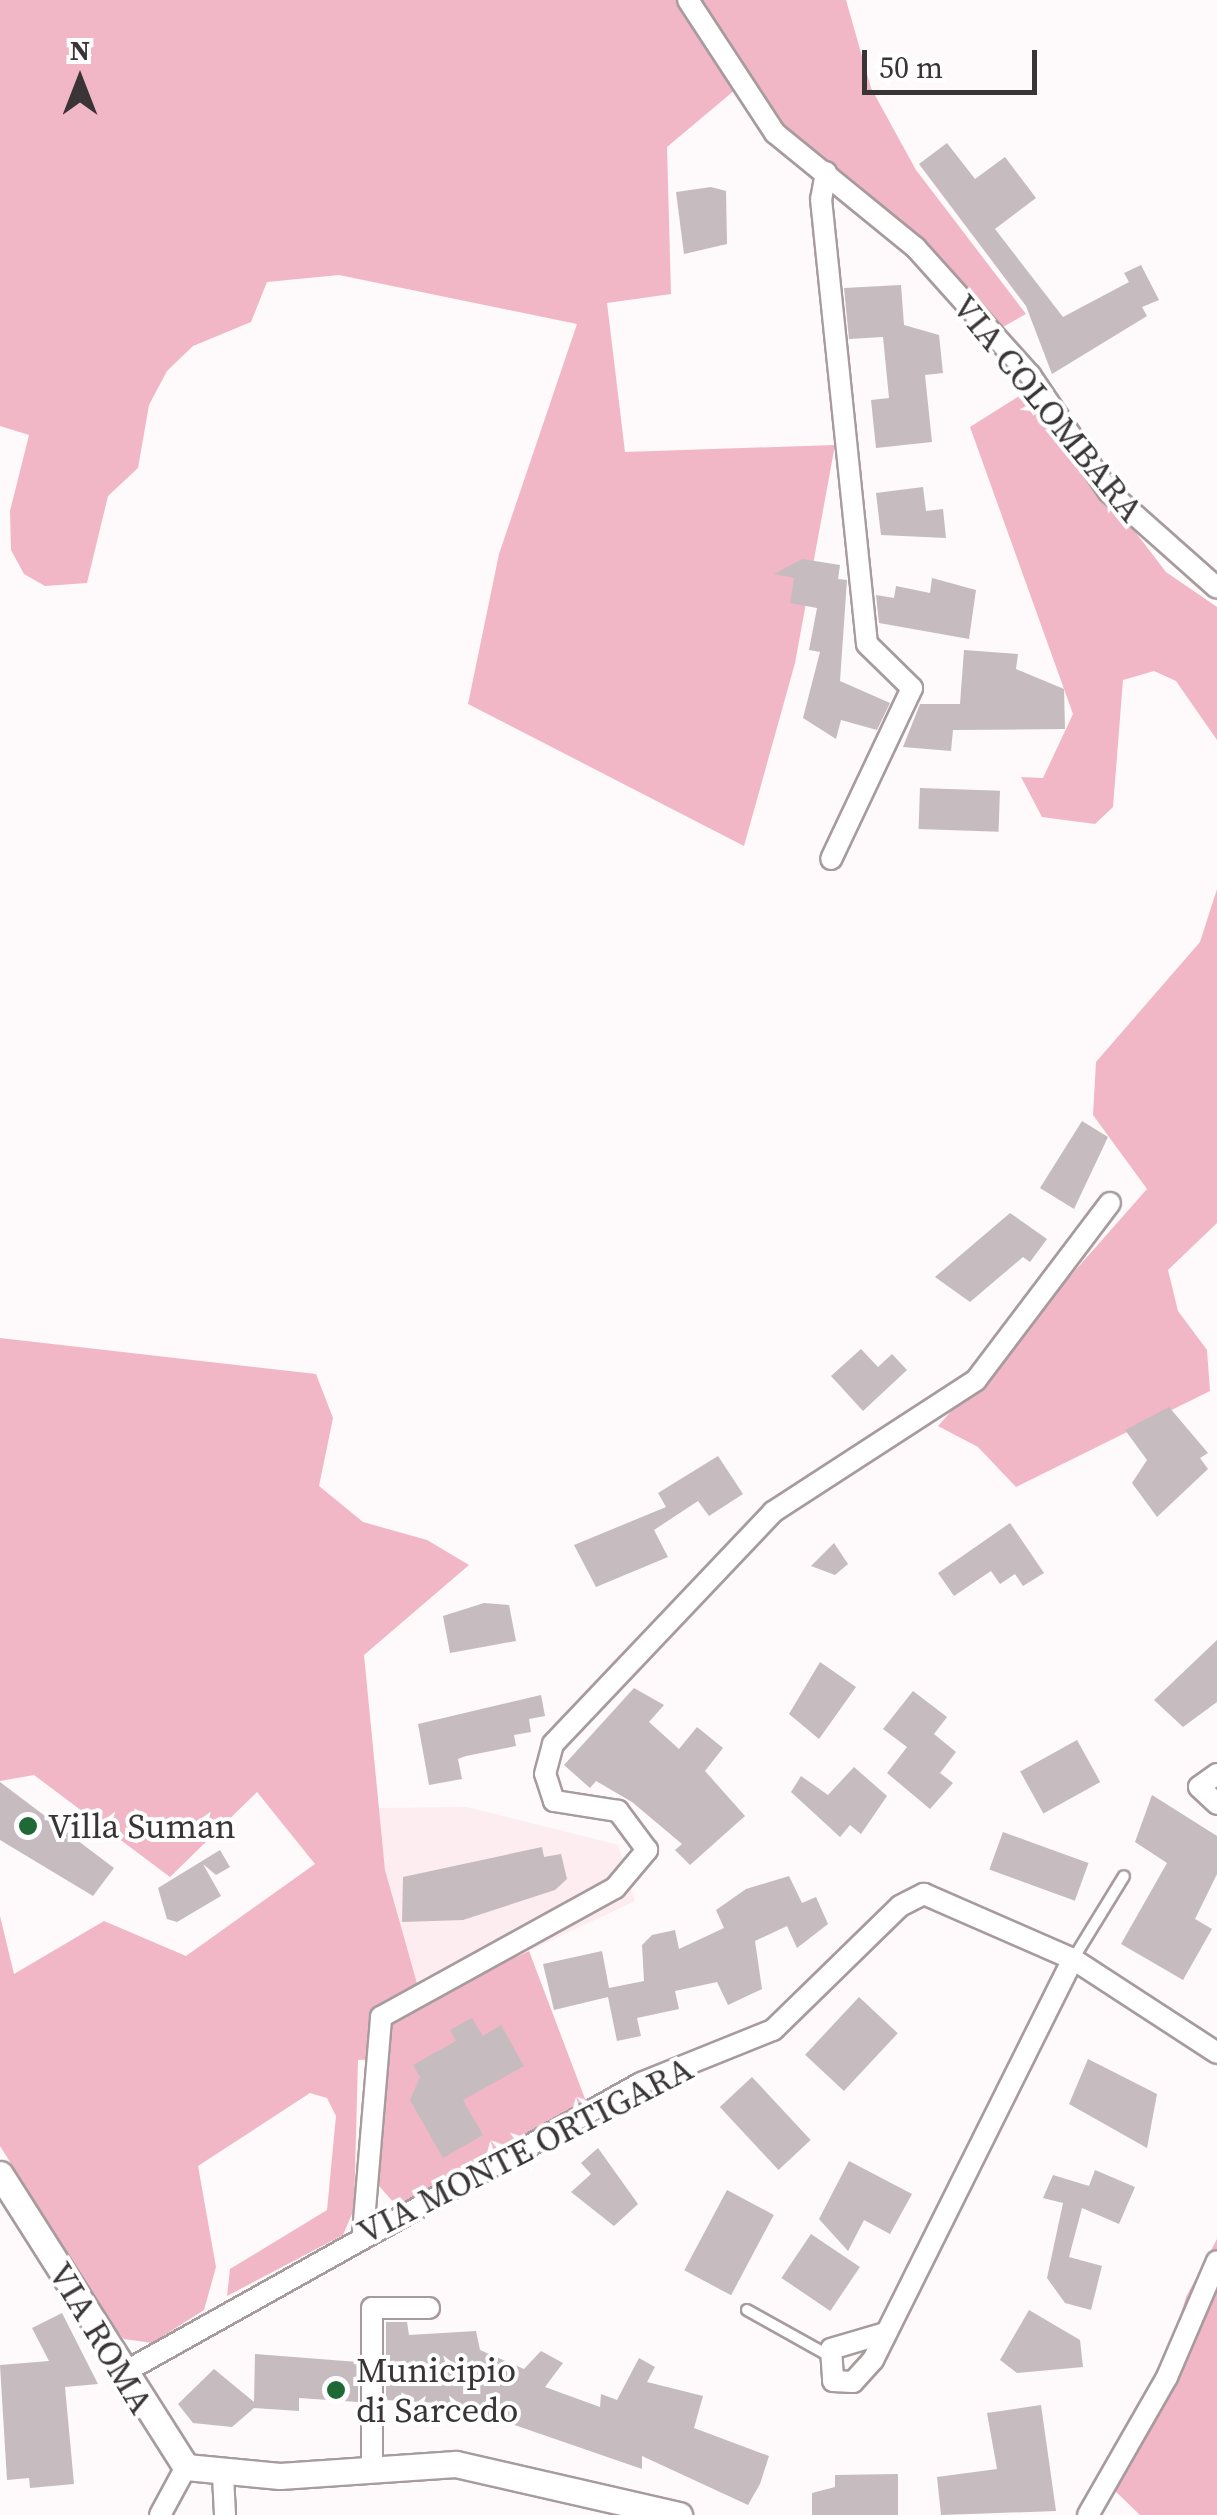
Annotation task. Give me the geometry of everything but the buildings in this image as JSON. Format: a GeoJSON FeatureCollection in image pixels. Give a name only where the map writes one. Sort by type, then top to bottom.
{"type":"FeatureCollection","features":[{"type":"Feature","properties":{"kind":"street","name":"VIA COLOMBARA"},"geometry":{"type":"LineString","coordinates":[[688,0],[743,95],[916,248],[1030,375],[1109,492],[1217,588]]}},
{"type":"Feature","properties":{"kind":"street"},"geometry":{"type":"LineString","coordinates":[[826,172],[867,644],[912,688],[831,858]]}},
{"type":"Feature","properties":{"kind":"street"},"geometry":{"type":"LineString","coordinates":[[363,2232],[381,2017],[615,1888],[647,1850],[618,1811],[554,1800],[545,1774],[553,1744],[773,1512],[976,1380],[1110,1203]]}},
{"type":"Feature","properties":{"kind":"street"},"geometry":{"type":"LineString","coordinates":[[1217,1774],[1199,1787],[1217,1804]]}},
{"type":"Feature","properties":{"kind":"street","name":"VIA MONTE ORTIGARA"},"geometry":{"type":"LineString","coordinates":[[121,2374],[363,2232],[641,2083],[773,2030],[911,1898],[924,1894],[1073,1959],[1217,2053]]}},
{"type":"Feature","properties":{"kind":"street"},"geometry":{"type":"LineString","coordinates":[[885,2334],[826,2354],[833,2381],[853,2382],[885,2334],[1073,1959]]}},
{"type":"Feature","properties":{"kind":"street","name":"VIA ROMA"},"geometry":{"type":"LineString","coordinates":[[0,2174],[121,2374],[186,2467]]}},
{"type":"Feature","properties":{"kind":"street"},"geometry":{"type":"LineString","coordinates":[[1088,2515],[1158,2394],[1217,2260]]}},
{"type":"Feature","properties":{"kind":"street"},"geometry":{"type":"LineString","coordinates":[[372,2466],[372,2308],[429,2308]]}},
{"type":"Feature","properties":{"kind":"street"},"geometry":{"type":"LineString","coordinates":[[160,2515],[186,2467],[223,2476],[456,2464],[679,2515]]}},
{"type":"Feature","properties":{"kind":"street"},"geometry":{"type":"LineString","coordinates":[[223,2476],[225,2515]]}},
{"type":"Feature","properties":{"kind":"lane"},"geometry":{"type":"LineString","coordinates":[[1073,1959],[1124,1876]]}},
{"type":"Feature","properties":{"kind":"lane"},"geometry":{"type":"LineString","coordinates":[[747,2310],[826,2354]]}},
{"type":"Feature","properties":{"kind":"shaded area"},"geometry":{"type":"Polygon","coordinates":[[[0,0],[846,0],[871,88],[916,170],[1026,314],[992,333],[742,84],[667,147],[671,294],[607,303],[625,452],[835,445],[795,663],[744,846],[468,704],[499,554],[577,324],[339,275],[267,282],[251,322],[193,346],[167,371],[149,405],[138,468],[108,496],[87,583],[45,586],[24,574],[11,550],[10,511],[29,435],[0,426],[0,0]]]}},
{"type":"Feature","properties":{"kind":"shaded area"},"geometry":{"type":"Polygon","coordinates":[[[1027,391],[1166,572],[1217,607],[1217,740],[1176,681],[1154,671],[1123,680],[1113,807],[1095,824],[1042,817],[1021,777],[1043,778],[1073,714],[970,427],[1027,391]]]}},
{"type":"Feature","properties":{"kind":"shaded area"},"geometry":{"type":"Polygon","coordinates":[[[1217,889],[1217,1223],[1168,1270],[1178,1311],[1207,1350],[1210,1391],[1016,1487],[978,1447],[938,1426],[1147,1189],[1093,1115],[1096,1062],[1200,942],[1217,889]]]}},
{"type":"Feature","properties":{"kind":"shaded area"},"geometry":{"type":"Polygon","coordinates":[[[0,1338],[316,1374],[333,1418],[319,1486],[363,1522],[427,1540],[469,1565],[364,1655],[385,1870],[422,2001],[529,1951],[590,2112],[403,2213],[372,2178],[383,2059],[358,2060],[354,2209],[343,2235],[227,2296],[230,2269],[327,2210],[336,2116],[327,2098],[310,2093],[198,2166],[216,2267],[204,2310],[152,2343],[124,2339],[110,2322],[0,2146],[0,1916],[14,1974],[104,1921],[186,1956],[315,1864],[257,1792],[170,1877],[34,1775],[0,1781],[0,1338]]]}},
{"type":"Feature","properties":{"kind":"shaded area"},"geometry":{"type":"Polygon","coordinates":[[[466,1807],[618,1845],[635,1901],[422,2001],[385,1870],[379,1808],[466,1807]]]}},
{"type":"Feature","properties":{"kind":"shaded area"},"geometry":{"type":"Polygon","coordinates":[[[1217,2239],[1217,2515],[1140,2515],[1111,2487],[1149,2421],[1186,2297],[1217,2239]]]}},
{"type":"Feature","properties":{"kind":"place","name":"Villa Suman"},"geometry":{"type":"Point","coordinates":[28,1826]}},
{"type":"Feature","properties":{"kind":"place","name":"Municipio di Sarcedo"},"geometry":{"type":"Point","coordinates":[336,2390]}}]}
